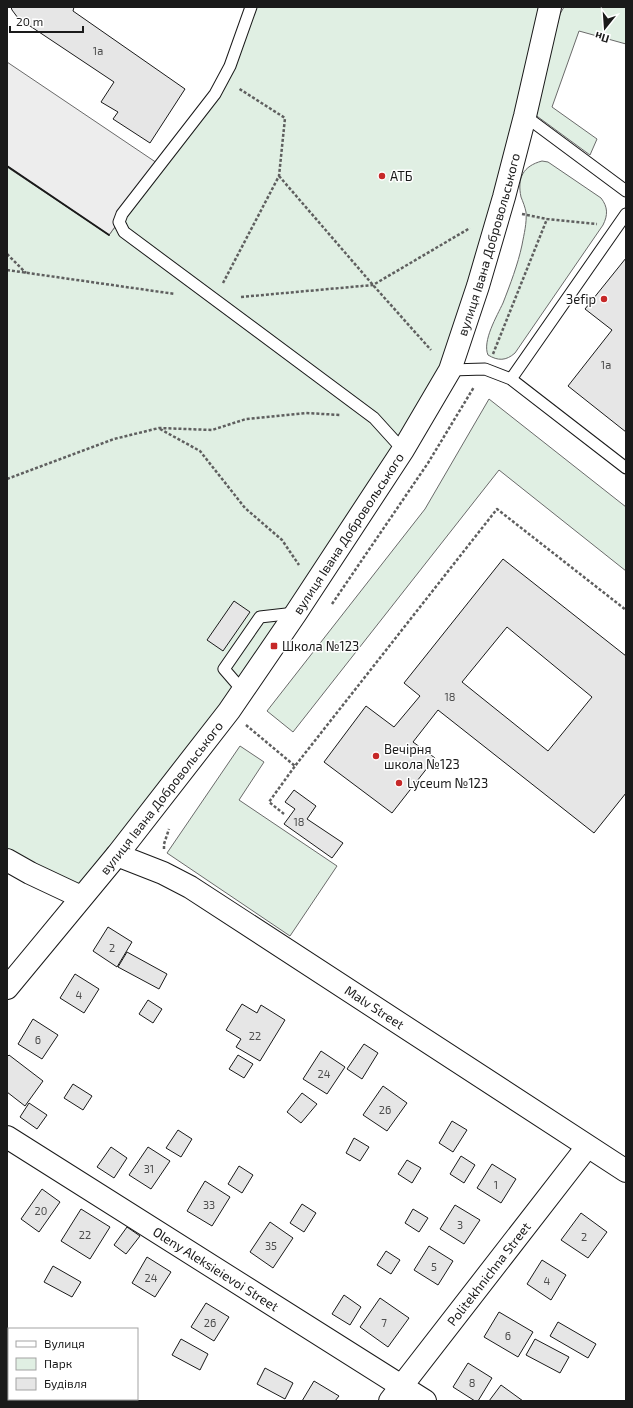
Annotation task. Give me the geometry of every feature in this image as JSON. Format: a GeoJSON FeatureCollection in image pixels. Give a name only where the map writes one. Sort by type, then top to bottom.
{"type":"FeatureCollection","features":[{"type":"Feature","properties":{"kind":"street","name":"вулиця Івана Добровольського"},"geometry":{"type":"LineString","coordinates":[[7,988],[117,855],[243,691],[403,450],[450,370],[478,286],[500,210],[525,116],[550,7]]}},
{"type":"Feature","properties":{"kind":"street","name":"Malv Street"},"geometry":{"type":"LineString","coordinates":[[117,855],[163,873],[190,887],[626,1171]]}},
{"type":"Feature","properties":{"kind":"street"},"geometry":{"type":"LineString","coordinates":[[7,860],[30,873],[81,897]]}},
{"type":"Feature","properties":{"kind":"street","name":"Oleny Aleksieievoi Street"},"geometry":{"type":"LineString","coordinates":[[7,1137],[395,1394],[425,1401]]}},
{"type":"Feature","properties":{"kind":"street","name":"Politekhnichna Street"},"geometry":{"type":"LineString","coordinates":[[395,1394],[587,1147]]}},
{"type":"Feature","properties":{"kind":"lane"},"geometry":{"type":"LineString","coordinates":[[251,7],[230,66],[222,78],[215,94],[122,214],[119,222],[124,232],[374,418],[403,450]]}},
{"type":"Feature","properties":{"kind":"lane"},"geometry":{"type":"LineString","coordinates":[[525,116],[626,191]]}},
{"type":"Feature","properties":{"kind":"lane"},"geometry":{"type":"LineString","coordinates":[[511,379],[626,214]]}},
{"type":"Feature","properties":{"kind":"lane"},"geometry":{"type":"LineString","coordinates":[[450,370],[485,369],[511,379],[626,468]]}},
{"type":"Feature","properties":{"kind":"path"},"geometry":{"type":"LineString","coordinates":[[215,299],[279,176],[285,118],[222,78]]}},
{"type":"Feature","properties":{"kind":"path"},"geometry":{"type":"LineString","coordinates":[[279,176],[373,285],[450,370]]}},
{"type":"Feature","properties":{"kind":"path"},"geometry":{"type":"LineString","coordinates":[[215,299],[373,285],[500,210],[547,219],[603,225],[614,230]]}},
{"type":"Feature","properties":{"kind":"path"},"geometry":{"type":"LineString","coordinates":[[7,254],[27,273]]}},
{"type":"Feature","properties":{"kind":"path"},"geometry":{"type":"LineString","coordinates":[[7,270],[176,294]]}},
{"type":"Feature","properties":{"kind":"path"},"geometry":{"type":"LineString","coordinates":[[7,479],[114,439],[159,428],[212,430],[246,419],[306,412],[374,418]]}},
{"type":"Feature","properties":{"kind":"path"},"geometry":{"type":"LineString","coordinates":[[159,428],[200,451],[245,508],[282,540],[313,587]]}},
{"type":"Feature","properties":{"kind":"path"},"geometry":{"type":"LineString","coordinates":[[284,814],[269,802],[295,766],[497,509],[626,610]]}},
{"type":"Feature","properties":{"kind":"path"},"geometry":{"type":"LineString","coordinates":[[228,711],[295,766]]}},
{"type":"Feature","properties":{"kind":"green space"},"geometry":{"type":"Polygon","coordinates":[[[251,7],[550,7],[459,345],[296,613],[81,897],[7,860],[7,167],[109,235],[215,94],[251,7]]]}},
{"type":"Feature","properties":{"kind":"green space"},"geometry":{"type":"Polygon","coordinates":[[[564,7],[626,7],[626,44],[579,31],[552,107],[597,139],[590,155],[534,114],[560,14],[564,7]]]}},
{"type":"Feature","properties":{"kind":"green space"},"geometry":{"type":"Polygon","coordinates":[[[542,161],[548,162],[601,198],[606,208],[606,218],[603,225],[515,353],[508,358],[499,359],[488,355],[487,343],[494,321],[503,303],[514,274],[525,228],[526,212],[521,197],[521,179],[523,174],[530,166],[542,161]]]}},
{"type":"Feature","properties":{"kind":"green space"},"geometry":{"type":"Polygon","coordinates":[[[489,399],[626,507],[626,571],[499,470],[293,732],[267,711],[425,509],[489,399]]]}},
{"type":"Feature","properties":{"kind":"green space"},"geometry":{"type":"Polygon","coordinates":[[[240,746],[264,762],[239,800],[337,866],[290,936],[167,853],[240,746]]]}},
{"type":"Feature","properties":{"kind":"shaded area"},"geometry":{"type":"Polygon","coordinates":[[[7,62],[160,165],[109,235],[7,166],[7,62]]]}},
{"type":"Feature","properties":{"kind":"building"},"geometry":{"type":"Polygon","coordinates":[[[11,7],[74,7],[73,11],[185,89],[150,143],[113,119],[118,112],[101,102],[114,82],[18,18],[11,7]]]}},
{"type":"Feature","properties":{"kind":"building"},"geometry":{"type":"Polygon","coordinates":[[[626,258],[626,432],[568,386],[612,330],[585,309],[626,258]]]}},
{"type":"Feature","properties":{"kind":"building"},"geometry":{"type":"Polygon","coordinates":[[[503,559],[626,656],[626,793],[594,833],[438,710],[413,742],[435,758],[392,813],[324,762],[366,706],[394,727],[420,696],[404,683],[503,559]],[[507,627],[462,682],[548,751],[592,697],[507,627]]]}},
{"type":"Feature","properties":{"kind":"building"},"geometry":{"type":"Polygon","coordinates":[[[234,601],[250,612],[223,651],[207,640],[234,601]]]}},
{"type":"Feature","properties":{"kind":"building"},"geometry":{"type":"Polygon","coordinates":[[[294,790],[316,806],[307,819],[343,843],[332,858],[284,824],[295,809],[285,802],[294,790]]]}},
{"type":"Feature","properties":{"kind":"building"},"geometry":{"type":"Polygon","coordinates":[[[108,927],[132,942],[117,967],[93,951],[108,927]]]}},
{"type":"Feature","properties":{"kind":"building"},"geometry":{"type":"Polygon","coordinates":[[[127,952],[167,974],[159,989],[118,967],[127,952]]]}},
{"type":"Feature","properties":{"kind":"building"},"geometry":{"type":"Polygon","coordinates":[[[75,974],[99,989],[84,1013],[60,998],[75,974]]]}},
{"type":"Feature","properties":{"kind":"building"},"geometry":{"type":"Polygon","coordinates":[[[148,1000],[162,1009],[153,1023],[139,1014],[148,1000]]]}},
{"type":"Feature","properties":{"kind":"building"},"geometry":{"type":"Polygon","coordinates":[[[242,1004],[257,1013],[261,1005],[285,1020],[260,1061],[236,1047],[241,1039],[226,1030],[242,1004]]]}},
{"type":"Feature","properties":{"kind":"building"},"geometry":{"type":"Polygon","coordinates":[[[33,1019],[58,1035],[42,1059],[18,1044],[33,1019]]]}},
{"type":"Feature","properties":{"kind":"building"},"geometry":{"type":"Polygon","coordinates":[[[364,1044],[378,1053],[362,1079],[347,1069],[364,1044]]]}},
{"type":"Feature","properties":{"kind":"building"},"geometry":{"type":"Polygon","coordinates":[[[321,1051],[345,1067],[327,1094],[303,1079],[321,1051]]]}},
{"type":"Feature","properties":{"kind":"building"},"geometry":{"type":"Polygon","coordinates":[[[9,1055],[43,1081],[25,1106],[7,1092],[7,1057],[9,1055]]]}},
{"type":"Feature","properties":{"kind":"building"},"geometry":{"type":"Polygon","coordinates":[[[238,1055],[253,1064],[244,1078],[229,1069],[238,1055]]]}},
{"type":"Feature","properties":{"kind":"building"},"geometry":{"type":"Polygon","coordinates":[[[73,1084],[92,1096],[83,1110],[64,1098],[73,1084]]]}},
{"type":"Feature","properties":{"kind":"building"},"geometry":{"type":"Polygon","coordinates":[[[383,1086],[407,1103],[387,1131],[363,1115],[383,1086]]]}},
{"type":"Feature","properties":{"kind":"building"},"geometry":{"type":"Polygon","coordinates":[[[302,1093],[317,1104],[301,1123],[287,1112],[302,1093]]]}},
{"type":"Feature","properties":{"kind":"building"},"geometry":{"type":"Polygon","coordinates":[[[29,1103],[47,1115],[37,1129],[20,1117],[29,1103]]]}},
{"type":"Feature","properties":{"kind":"building"},"geometry":{"type":"Polygon","coordinates":[[[452,1121],[467,1130],[453,1152],[439,1143],[452,1121]]]}},
{"type":"Feature","properties":{"kind":"building"},"geometry":{"type":"Polygon","coordinates":[[[178,1130],[192,1139],[181,1157],[166,1148],[178,1130]]]}},
{"type":"Feature","properties":{"kind":"building"},"geometry":{"type":"Polygon","coordinates":[[[354,1138],[369,1147],[360,1161],[346,1153],[354,1138]]]}},
{"type":"Feature","properties":{"kind":"building"},"geometry":{"type":"Polygon","coordinates":[[[111,1147],[127,1158],[114,1178],[97,1167],[111,1147]]]}},
{"type":"Feature","properties":{"kind":"building"},"geometry":{"type":"Polygon","coordinates":[[[148,1147],[170,1161],[151,1189],[129,1175],[148,1147]]]}},
{"type":"Feature","properties":{"kind":"building"},"geometry":{"type":"Polygon","coordinates":[[[461,1156],[475,1165],[464,1183],[450,1174],[461,1156]]]}},
{"type":"Feature","properties":{"kind":"building"},"geometry":{"type":"Polygon","coordinates":[[[407,1160],[421,1168],[412,1183],[398,1174],[407,1160]]]}},
{"type":"Feature","properties":{"kind":"building"},"geometry":{"type":"Polygon","coordinates":[[[492,1164],[516,1179],[501,1203],[477,1188],[492,1164]]]}},
{"type":"Feature","properties":{"kind":"building"},"geometry":{"type":"Polygon","coordinates":[[[239,1166],[253,1175],[242,1193],[228,1184],[239,1166]]]}},
{"type":"Feature","properties":{"kind":"building"},"geometry":{"type":"Polygon","coordinates":[[[205,1181],[230,1197],[212,1226],[187,1211],[205,1181]]]}},
{"type":"Feature","properties":{"kind":"building"},"geometry":{"type":"Polygon","coordinates":[[[42,1189],[60,1202],[39,1232],[21,1219],[42,1189]]]}},
{"type":"Feature","properties":{"kind":"building"},"geometry":{"type":"Polygon","coordinates":[[[302,1204],[316,1213],[304,1232],[290,1223],[302,1204]]]}},
{"type":"Feature","properties":{"kind":"building"},"geometry":{"type":"Polygon","coordinates":[[[455,1205],[480,1220],[464,1244],[440,1229],[455,1205]]]}},
{"type":"Feature","properties":{"kind":"building"},"geometry":{"type":"Polygon","coordinates":[[[81,1209],[110,1227],[90,1259],[61,1241],[81,1209]]]}},
{"type":"Feature","properties":{"kind":"building"},"geometry":{"type":"Polygon","coordinates":[[[413,1209],[428,1218],[419,1232],[405,1223],[413,1209]]]}},
{"type":"Feature","properties":{"kind":"building"},"geometry":{"type":"Polygon","coordinates":[[[581,1213],[607,1232],[588,1258],[561,1240],[581,1213]]]}},
{"type":"Feature","properties":{"kind":"building"},"geometry":{"type":"Polygon","coordinates":[[[270,1222],[293,1238],[273,1268],[250,1252],[270,1222]]]}},
{"type":"Feature","properties":{"kind":"building"},"geometry":{"type":"Polygon","coordinates":[[[127,1227],[140,1236],[126,1254],[114,1245],[127,1227]]]}},
{"type":"Feature","properties":{"kind":"building"},"geometry":{"type":"Polygon","coordinates":[[[429,1246],[453,1261],[438,1285],[414,1270],[429,1246]]]}},
{"type":"Feature","properties":{"kind":"building"},"geometry":{"type":"Polygon","coordinates":[[[386,1251],[400,1260],[391,1274],[377,1265],[386,1251]]]}},
{"type":"Feature","properties":{"kind":"building"},"geometry":{"type":"Polygon","coordinates":[[[147,1257],[171,1272],[155,1297],[132,1283],[147,1257]]]}},
{"type":"Feature","properties":{"kind":"building"},"geometry":{"type":"Polygon","coordinates":[[[542,1260],[566,1275],[551,1300],[527,1284],[542,1260]]]}},
{"type":"Feature","properties":{"kind":"building"},"geometry":{"type":"Polygon","coordinates":[[[53,1266],[81,1282],[72,1297],[44,1282],[53,1266]]]}},
{"type":"Feature","properties":{"kind":"building"},"geometry":{"type":"Polygon","coordinates":[[[344,1295],[361,1307],[350,1325],[332,1314],[344,1295]]]}},
{"type":"Feature","properties":{"kind":"building"},"geometry":{"type":"Polygon","coordinates":[[[380,1298],[409,1318],[388,1347],[360,1327],[380,1298]]]}},
{"type":"Feature","properties":{"kind":"building"},"geometry":{"type":"Polygon","coordinates":[[[206,1303],[229,1317],[214,1341],[191,1327],[206,1303]]]}},
{"type":"Feature","properties":{"kind":"building"},"geometry":{"type":"Polygon","coordinates":[[[499,1312],[533,1332],[518,1357],[484,1337],[499,1312]]]}},
{"type":"Feature","properties":{"kind":"building"},"geometry":{"type":"Polygon","coordinates":[[[558,1322],[596,1344],[588,1358],[550,1336],[558,1322]]]}},
{"type":"Feature","properties":{"kind":"building"},"geometry":{"type":"Polygon","coordinates":[[[181,1339],[208,1354],[200,1370],[172,1355],[181,1339]]]}},
{"type":"Feature","properties":{"kind":"building"},"geometry":{"type":"Polygon","coordinates":[[[535,1339],[569,1357],[560,1373],[526,1355],[535,1339]]]}},
{"type":"Feature","properties":{"kind":"building"},"geometry":{"type":"Polygon","coordinates":[[[468,1363],[492,1378],[478,1401],[475,1401],[453,1387],[468,1363]]]}},
{"type":"Feature","properties":{"kind":"building"},"geometry":{"type":"Polygon","coordinates":[[[265,1368],[293,1383],[285,1399],[257,1384],[265,1368]]]}},
{"type":"Feature","properties":{"kind":"building"},"geometry":{"type":"Polygon","coordinates":[[[8,1371],[8,1394],[7,1396],[8,1371]]]}},
{"type":"Feature","properties":{"kind":"building"},"geometry":{"type":"Polygon","coordinates":[[[314,1381],[339,1396],[335,1401],[302,1401],[314,1381]]]}},
{"type":"Feature","properties":{"kind":"building"},"geometry":{"type":"Polygon","coordinates":[[[501,1385],[523,1401],[489,1401],[501,1385]]]}},
{"type":"Feature","properties":{"kind":"building"},"geometry":{"type":"Polygon","coordinates":[[[34,1400],[67,1400],[66,1401],[33,1401],[34,1400]]]}},
{"type":"Feature","properties":{"kind":"wall"},"geometry":{"type":"LineString","coordinates":[[7,166],[109,235]]}},
{"type":"Feature","properties":{"kind":"place","name":"АТБ"},"geometry":{"type":"Point","coordinates":[382,176]}},
{"type":"Feature","properties":{"kind":"place","name":"Зеfір"},"geometry":{"type":"Point","coordinates":[604,299]}},
{"type":"Feature","properties":{"kind":"place","name":"Школа №123"},"geometry":{"type":"Point","coordinates":[274,646]}},
{"type":"Feature","properties":{"kind":"place","name":"Вечірня школа №123"},"geometry":{"type":"Point","coordinates":[376,756]}},
{"type":"Feature","properties":{"kind":"place","name":"Lyceum №123"},"geometry":{"type":"Point","coordinates":[399,783]}}]}
